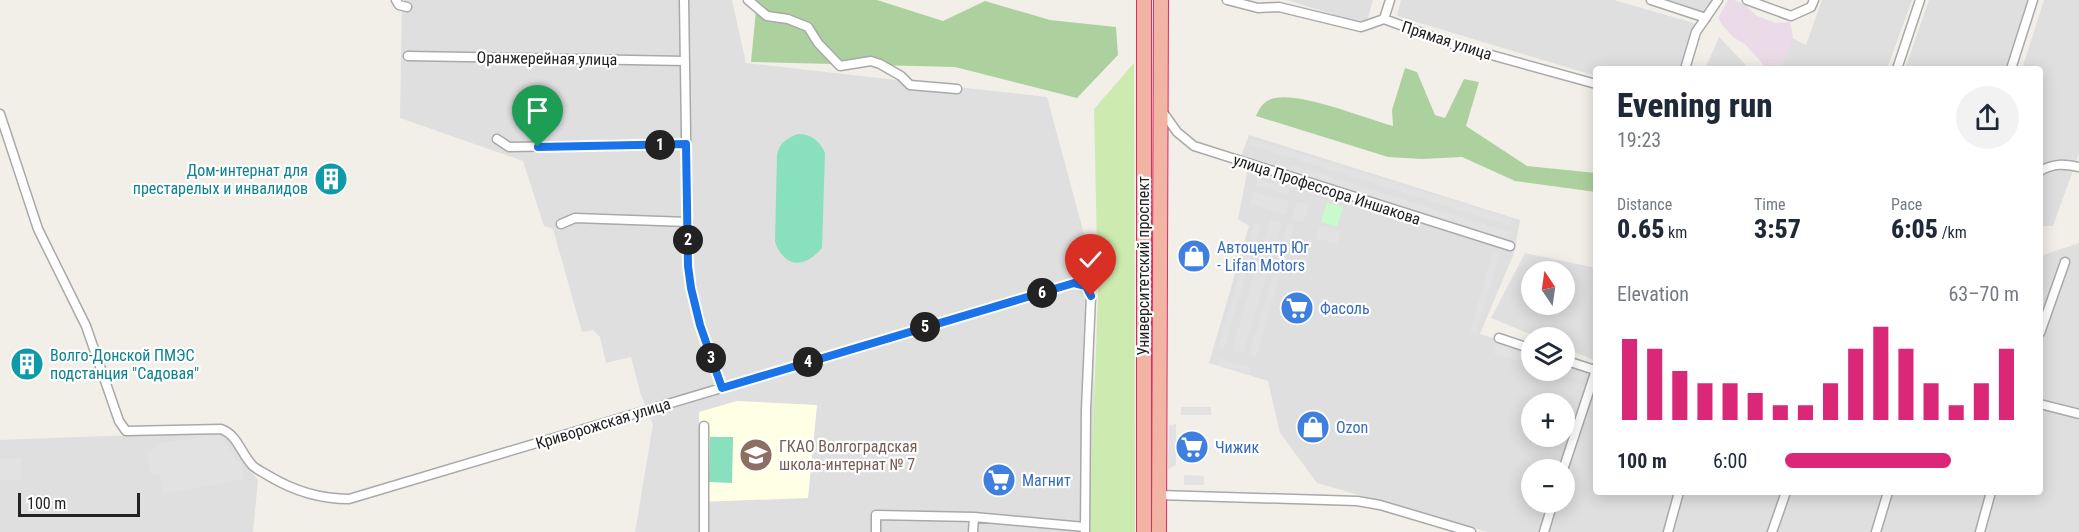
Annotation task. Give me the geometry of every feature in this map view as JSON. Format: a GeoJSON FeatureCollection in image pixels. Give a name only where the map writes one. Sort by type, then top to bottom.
{"type":"FeatureCollection","features":[{"type":"Feature","properties":{"kind":"highway","name":"Университетский проспект"},"geometry":{"type":"LineString","coordinates":[[1143,532],[1144,0]]}},
{"type":"Feature","properties":{"kind":"highway","name":"Университетский проспект"},"geometry":{"type":"LineString","coordinates":[[1159,532],[1161,0]]}},
{"type":"Feature","properties":{"kind":"street"},"geometry":{"type":"LineString","coordinates":[[396,0],[399,5],[407,7]]}},
{"type":"Feature","properties":{"kind":"street"},"geometry":{"type":"LineString","coordinates":[[684,0],[691,288],[700,325],[722,388]]}},
{"type":"Feature","properties":{"kind":"street"},"geometry":{"type":"LineString","coordinates":[[748,0],[767,16],[808,27],[818,43],[840,66],[871,61],[894,72],[910,85],[957,89]]}},
{"type":"Feature","properties":{"kind":"street","name":"Прямая улица"},"geometry":{"type":"LineString","coordinates":[[1227,0],[1258,8],[1280,4],[1361,27],[1384,19],[1455,45],[1593,83]]}},
{"type":"Feature","properties":{"kind":"street"},"geometry":{"type":"LineString","coordinates":[[1384,19],[1390,0]]}},
{"type":"Feature","properties":{"kind":"street"},"geometry":{"type":"LineString","coordinates":[[1651,0],[1706,18]]}},
{"type":"Feature","properties":{"kind":"street"},"geometry":{"type":"LineString","coordinates":[[1686,66],[1696,32],[1718,0]]}},
{"type":"Feature","properties":{"kind":"street"},"geometry":{"type":"LineString","coordinates":[[1747,0],[1791,16],[1811,7],[1814,0]]}},
{"type":"Feature","properties":{"kind":"street"},"geometry":{"type":"LineString","coordinates":[[1898,66],[1920,0]]}},
{"type":"Feature","properties":{"kind":"street"},"geometry":{"type":"LineString","coordinates":[[2012,66],[2033,0]]}},
{"type":"Feature","properties":{"kind":"street","name":"Оранжерейная улица"},"geometry":{"type":"LineString","coordinates":[[408,56],[685,61]]}},
{"type":"Feature","properties":{"kind":"street","name":"улица Профессора Иншакова"},"geometry":{"type":"LineString","coordinates":[[1160,108],[1177,132],[1194,146],[1510,246]]}},
{"type":"Feature","properties":{"kind":"street","name":"Криворожская улица"},"geometry":{"type":"LineString","coordinates":[[0,114],[38,229],[86,326],[119,421],[126,430],[221,429],[228,431],[253,466],[283,484],[307,494],[331,499],[349,499],[1074,283],[1086,286],[1091,296],[1086,410],[1085,530]]}},
{"type":"Feature","properties":{"kind":"street"},"geometry":{"type":"LineString","coordinates":[[497,139],[509,147],[686,144]]}},
{"type":"Feature","properties":{"kind":"street"},"geometry":{"type":"LineString","coordinates":[[2043,169],[2049,165],[2060,164],[2079,167]]}},
{"type":"Feature","properties":{"kind":"street"},"geometry":{"type":"LineString","coordinates":[[561,224],[574,219],[688,222]]}},
{"type":"Feature","properties":{"kind":"street"},"geometry":{"type":"LineString","coordinates":[[2043,324],[2065,262]]}},
{"type":"Feature","properties":{"kind":"street"},"geometry":{"type":"LineString","coordinates":[[1499,338],[1521,345]]}},
{"type":"Feature","properties":{"kind":"street"},"geometry":{"type":"LineString","coordinates":[[1575,363],[1593,369]]}},
{"type":"Feature","properties":{"kind":"street"},"geometry":{"type":"LineString","coordinates":[[1567,459],[1593,379]]}},
{"type":"Feature","properties":{"kind":"street"},"geometry":{"type":"LineString","coordinates":[[2043,405],[2079,414]]}},
{"type":"Feature","properties":{"kind":"street"},"geometry":{"type":"LineString","coordinates":[[704,426],[704,532]]}},
{"type":"Feature","properties":{"kind":"street"},"geometry":{"type":"LineString","coordinates":[[1159,495],[1357,501],[1380,505],[1471,532]]}},
{"type":"Feature","properties":{"kind":"street"},"geometry":{"type":"LineString","coordinates":[[1668,532],[1678,495]]}},
{"type":"Feature","properties":{"kind":"street"},"geometry":{"type":"LineString","coordinates":[[1772,532],[1785,495]]}},
{"type":"Feature","properties":{"kind":"street"},"geometry":{"type":"LineString","coordinates":[[1876,532],[1887,495]]}},
{"type":"Feature","properties":{"kind":"street"},"geometry":{"type":"LineString","coordinates":[[1980,532],[1990,495]]}},
{"type":"Feature","properties":{"kind":"street"},"geometry":{"type":"LineString","coordinates":[[1544,532],[1550,513]]}},
{"type":"Feature","properties":{"kind":"street"},"geometry":{"type":"LineString","coordinates":[[876,532],[876,515],[974,517],[1085,530]]}},
{"type":"Feature","properties":{"kind":"street"},"geometry":{"type":"LineString","coordinates":[[974,517],[974,532]]}},
{"type":"Feature","properties":{"kind":"shaded area"},"geometry":{"type":"Polygon","coordinates":[[[402,0],[732,0],[746,63],[1047,97],[1094,271],[1094,532],[635,532],[653,424],[641,395],[631,357],[606,363],[600,337],[593,330],[582,332],[553,229],[544,226],[523,161],[400,118],[402,0]]]}},
{"type":"Feature","properties":{"kind":"shaded area"},"geometry":{"type":"Polygon","coordinates":[[[1287,0],[1373,0],[1366,25],[1287,0]]]}},
{"type":"Feature","properties":{"kind":"shaded area"},"geometry":{"type":"Polygon","coordinates":[[[1401,0],[1614,0],[1704,26],[1684,66],[1593,66],[1593,75],[1397,16],[1401,0]]]}},
{"type":"Feature","properties":{"kind":"shaded area"},"geometry":{"type":"Polygon","coordinates":[[[1647,0],[1716,0],[1710,19],[1647,0]]]}},
{"type":"Feature","properties":{"kind":"shaded area"},"geometry":{"type":"Polygon","coordinates":[[[1728,0],[1734,0],[1744,4],[1757,16],[1776,23],[1790,22],[1793,36],[1781,66],[1764,66],[1746,45],[1733,37],[1718,18],[1728,0]]]}},
{"type":"Feature","properties":{"kind":"shaded area"},"geometry":{"type":"Polygon","coordinates":[[[1822,0],[1912,0],[1888,66],[1775,66],[1733,29],[1737,9],[1806,45],[1822,0]]]}},
{"type":"Feature","properties":{"kind":"shaded area"},"geometry":{"type":"Polygon","coordinates":[[[1929,0],[2027,0],[2008,66],[1906,66],[1929,0]]]}},
{"type":"Feature","properties":{"kind":"shaded area"},"geometry":{"type":"Polygon","coordinates":[[[2044,0],[2079,0],[2079,154],[2053,226],[2043,226],[2043,66],[2023,66],[2044,0]]]}},
{"type":"Feature","properties":{"kind":"shaded area"},"geometry":{"type":"Polygon","coordinates":[[[1719,37],[1746,66],[1706,66],[1719,37]]]}},
{"type":"Feature","properties":{"kind":"shaded area"},"geometry":{"type":"Polygon","coordinates":[[[1249,135],[1520,220],[1514,253],[1480,334],[1521,347],[1521,381],[1575,381],[1575,363],[1592,369],[1575,421],[1575,393],[1521,393],[1521,447],[1566,447],[1562,459],[1521,459],[1521,513],[1546,513],[1539,532],[1488,532],[1317,483],[1280,433],[1268,381],[1209,363],[1249,226],[1238,219],[1247,173],[1241,156],[1249,135]]]}},
{"type":"Feature","properties":{"kind":"shaded area"},"geometry":{"type":"Polygon","coordinates":[[[1250,138],[1512,219],[1510,226],[1248,144],[1250,138]]]}},
{"type":"Feature","properties":{"kind":"shaded area"},"geometry":{"type":"Polygon","coordinates":[[[1291,165],[1512,233],[1508,243],[1288,176],[1291,165]]]}},
{"type":"Feature","properties":{"kind":"shaded area"},"geometry":{"type":"Polygon","coordinates":[[[1258,179],[1289,189],[1288,195],[1256,185],[1258,179]]]}},
{"type":"Feature","properties":{"kind":"shaded area"},"geometry":{"type":"Polygon","coordinates":[[[1254,191],[1289,202],[1286,215],[1250,204],[1254,191]]]}},
{"type":"Feature","properties":{"kind":"shaded area"},"geometry":{"type":"Polygon","coordinates":[[[1297,201],[1309,204],[1303,222],[1292,219],[1297,201]]]}},
{"type":"Feature","properties":{"kind":"shaded area"},"geometry":{"type":"Polygon","coordinates":[[[1270,220],[1282,223],[1243,354],[1232,350],[1270,220]]]}},
{"type":"Feature","properties":{"kind":"shaded area"},"geometry":{"type":"Polygon","coordinates":[[[1255,222],[1261,224],[1224,348],[1218,347],[1255,222]]]}},
{"type":"Feature","properties":{"kind":"shaded area"},"geometry":{"type":"Polygon","coordinates":[[[1288,223],[1295,225],[1256,357],[1249,355],[1288,223]]]}},
{"type":"Feature","properties":{"kind":"shaded area"},"geometry":{"type":"Polygon","coordinates":[[[1320,226],[1341,231],[1337,244],[1316,238],[1320,226]]]}},
{"type":"Feature","properties":{"kind":"shaded area"},"geometry":{"type":"Polygon","coordinates":[[[2079,243],[2079,532],[1547,532],[1554,513],[1575,513],[1575,459],[1572,459],[1593,394],[1593,495],[2043,495],[2043,255],[2079,243]]]}},
{"type":"Feature","properties":{"kind":"shaded area"},"geometry":{"type":"Polygon","coordinates":[[[1493,251],[1500,253],[1476,334],[1470,332],[1493,251]]]}},
{"type":"Feature","properties":{"kind":"shaded area"},"geometry":{"type":"Polygon","coordinates":[[[1525,253],[1563,261],[1521,261],[1521,315],[1575,315],[1575,264],[1593,267],[1593,360],[1575,352],[1575,327],[1521,327],[1521,330],[1491,318],[1525,253]]]}},
{"type":"Feature","properties":{"kind":"shaded area"},"geometry":{"type":"Polygon","coordinates":[[[1496,342],[1521,350],[1521,362],[1493,353],[1496,342]]]}},
{"type":"Feature","properties":{"kind":"shaded area"},"geometry":{"type":"Polygon","coordinates":[[[1219,358],[1251,368],[1249,374],[1217,365],[1219,358]]]}},
{"type":"Feature","properties":{"kind":"shaded area"},"geometry":{"type":"Polygon","coordinates":[[[1575,367],[1587,370],[1583,381],[1575,379],[1575,367]]]}},
{"type":"Feature","properties":{"kind":"shaded area","name":"ГКАО Волгоградская школа-интернат № 7"},"geometry":{"type":"Polygon","coordinates":[[[737,401],[817,405],[808,498],[699,502],[699,412],[737,401]]]}},
{"type":"Feature","properties":{"kind":"shaded area"},"geometry":{"type":"Polygon","coordinates":[[[1181,407],[1211,407],[1211,415],[1181,415],[1181,407]]]}},
{"type":"Feature","properties":{"kind":"shaded area"},"geometry":{"type":"Polygon","coordinates":[[[1176,424],[1176,465],[1168,469],[1169,426],[1176,424]]]}},
{"type":"Feature","properties":{"kind":"shaded area"},"geometry":{"type":"Polygon","coordinates":[[[224,434],[258,480],[253,532],[0,532],[0,440],[224,434]]]}},
{"type":"Feature","properties":{"kind":"shaded area"},"geometry":{"type":"Polygon","coordinates":[[[220,435],[241,465],[244,479],[163,494],[160,474],[151,474],[147,454],[161,443],[220,435]]]}},
{"type":"Feature","properties":{"kind":"shaded area"},"geometry":{"type":"Polygon","coordinates":[[[0,458],[21,458],[21,480],[0,480],[0,458]]]}},
{"type":"Feature","properties":{"kind":"shaded area"},"geometry":{"type":"Polygon","coordinates":[[[1184,475],[1204,476],[1204,485],[1184,485],[1184,475]]]}},
{"type":"Feature","properties":{"kind":"green space"},"geometry":{"type":"Polygon","coordinates":[[[757,0],[877,0],[943,21],[985,1],[1050,20],[1116,27],[1118,55],[1077,98],[955,67],[751,62],[757,0]]]}},
{"type":"Feature","properties":{"kind":"green space"},"geometry":{"type":"Polygon","coordinates":[[[1134,63],[1135,532],[1089,532],[1098,294],[1094,109],[1134,63]]]}},
{"type":"Feature","properties":{"kind":"green space"},"geometry":{"type":"Polygon","coordinates":[[[1405,68],[1417,72],[1435,115],[1445,118],[1464,79],[1479,82],[1466,126],[1527,166],[1593,173],[1593,192],[1515,181],[1462,157],[1422,159],[1388,157],[1256,116],[1268,100],[1287,97],[1334,107],[1393,126],[1392,110],[1405,68]]]}},
{"type":"Feature","properties":{"kind":"green space"},"geometry":{"type":"Polygon","coordinates":[[[798,134],[814,139],[825,153],[822,248],[816,255],[796,263],[784,257],[775,242],[777,155],[784,142],[798,134]]]}},
{"type":"Feature","properties":{"kind":"green space"},"geometry":{"type":"Polygon","coordinates":[[[1327,202],[1343,207],[1337,227],[1321,222],[1327,202]]]}},
{"type":"Feature","properties":{"kind":"green space"},"geometry":{"type":"Polygon","coordinates":[[[710,437],[733,437],[732,483],[709,482],[710,437]]]}},
{"type":"Feature","properties":{"kind":"place","name":"Дом-интернат для престарелых и инвалидов"},"geometry":{"type":"Point","coordinates":[331,179]}},
{"type":"Feature","properties":{"kind":"place","name":"Автоцентр Юг - Lifan Motors"},"geometry":{"type":"Point","coordinates":[1194,256]}},
{"type":"Feature","properties":{"kind":"place","name":"Фасоль"},"geometry":{"type":"Point","coordinates":[1297,308]}},
{"type":"Feature","properties":{"kind":"place","name":"Волго-Донской ПМЭС подстанция \"Садовая\""},"geometry":{"type":"Point","coordinates":[27,364]}},
{"type":"Feature","properties":{"kind":"place","name":"Ozon"},"geometry":{"type":"Point","coordinates":[1313,427]}},
{"type":"Feature","properties":{"kind":"place","name":"Чижик"},"geometry":{"type":"Point","coordinates":[1192,447]}},
{"type":"Feature","properties":{"kind":"place","name":"ГКАО Волгоградская школа-интернат № 7"},"geometry":{"type":"Point","coordinates":[756,455]}},
{"type":"Feature","properties":{"kind":"place","name":"Магнит"},"geometry":{"type":"Point","coordinates":[999,480]}},
{"type":"Feature","properties":{"kind":"route"},"geometry":{"type":"LineString","coordinates":[[538,147],[686,144],[688,266],[691,288],[700,325],[722,388],[1074,283],[1086,286],[1091,296]]}}]}
